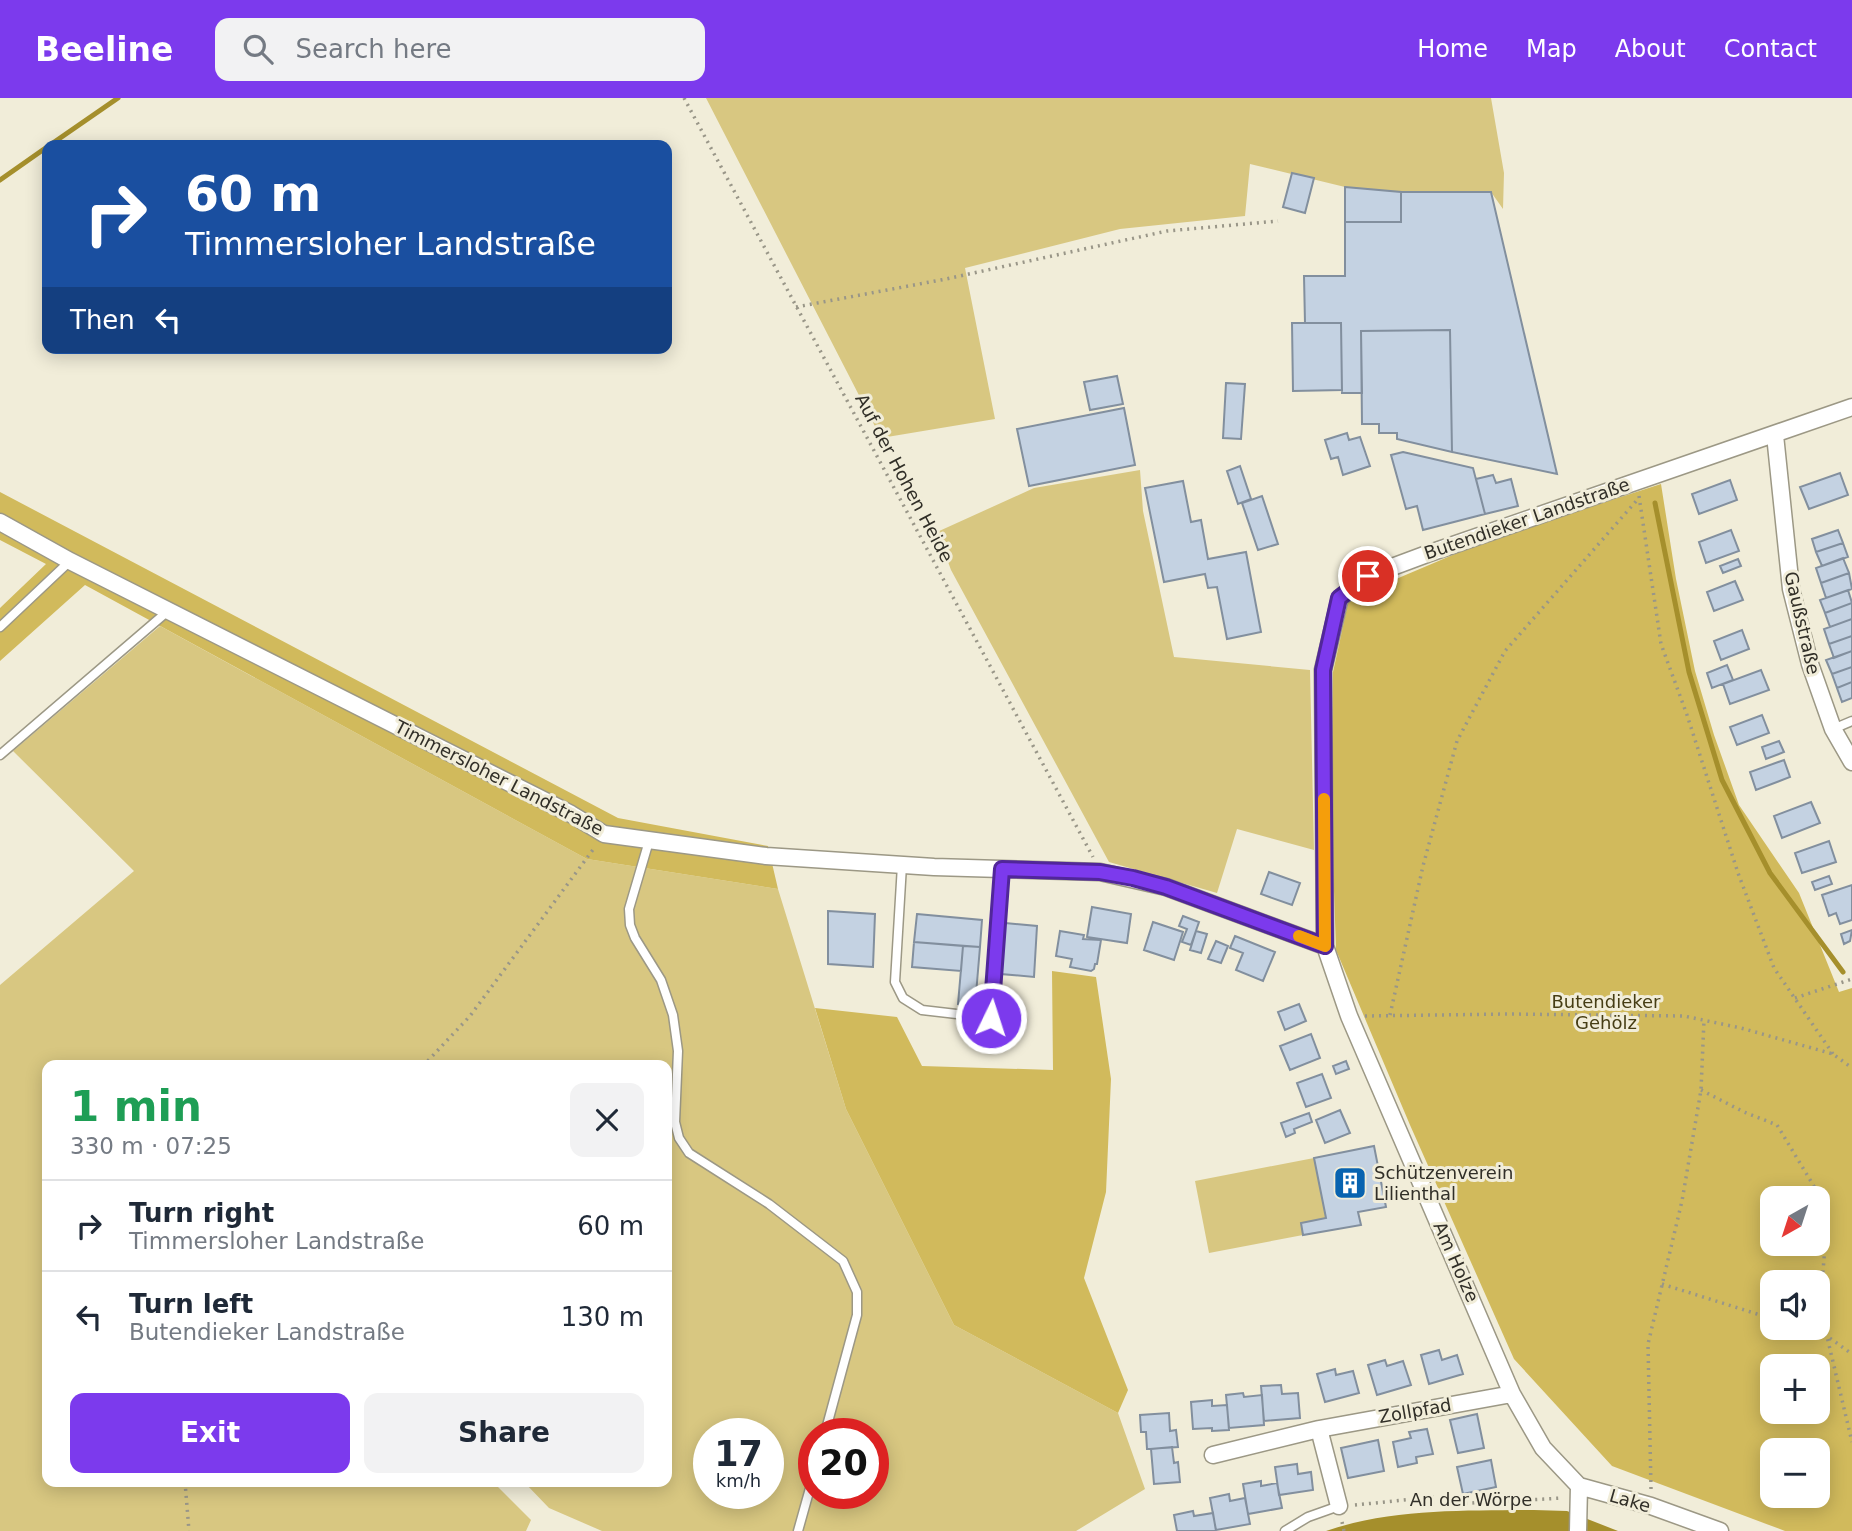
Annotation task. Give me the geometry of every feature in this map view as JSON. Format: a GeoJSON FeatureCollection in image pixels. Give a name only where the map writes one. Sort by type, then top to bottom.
{"type":"FeatureCollection","features":[{"type":"Feature","properties":{"kind":"street","name":"Butendieker Landstraße"},"geometry":{"type":"LineString","coordinates":[[1325,946],[1323,670],[1339,598],[1368,576],[1852,407]]}},
{"type":"Feature","properties":{"kind":"street","name":"Gaußstraße"},"geometry":{"type":"LineString","coordinates":[[1775,435],[1791,589],[1810,664],[1833,729],[1852,762]]}},
{"type":"Feature","properties":{"kind":"street","name":"Timmersloher Landstraße"},"geometry":{"type":"LineString","coordinates":[[0,522],[70,561],[571,814],[604,834],[766,856],[902,865],[1100,872],[1166,887],[1325,946]]}},
{"type":"Feature","properties":{"kind":"street","name":"Am Holze"},"geometry":{"type":"LineString","coordinates":[[1325,946],[1349,1016],[1512,1394],[1543,1448],[1579,1497]]}},
{"type":"Feature","properties":{"kind":"street","name":"Zollpfad"},"geometry":{"type":"LineString","coordinates":[[1213,1455],[1319,1429],[1512,1394]]}},
{"type":"Feature","properties":{"kind":"street"},"geometry":{"type":"LineString","coordinates":[[1319,1429],[1339,1506]]}},
{"type":"Feature","properties":{"kind":"street","name":"Lake"},"geometry":{"type":"LineString","coordinates":[[1579,1497],[1651,1506],[1720,1531]]}},
{"type":"Feature","properties":{"kind":"street"},"geometry":{"type":"LineString","coordinates":[[1578,1531],[1579,1497]]}},
{"type":"Feature","properties":{"kind":"lane"},"geometry":{"type":"LineString","coordinates":[[0,627],[70,561]]}},
{"type":"Feature","properties":{"kind":"lane"},"geometry":{"type":"LineString","coordinates":[[0,755],[168,611]]}},
{"type":"Feature","properties":{"kind":"lane"},"geometry":{"type":"LineString","coordinates":[[1833,729],[1852,721]]}},
{"type":"Feature","properties":{"kind":"lane"},"geometry":{"type":"LineString","coordinates":[[649,841],[629,909],[630,925],[661,980],[673,1015],[678,1051],[675,1122],[679,1138],[689,1153],[769,1204],[843,1261],[857,1292],[857,1315],[829,1418]]}},
{"type":"Feature","properties":{"kind":"lane"},"geometry":{"type":"LineString","coordinates":[[902,865],[895,982],[903,998],[922,1010],[991,1018],[1002,869]]}},
{"type":"Feature","properties":{"kind":"lane"},"geometry":{"type":"LineString","coordinates":[[1285,1531],[1308,1517],[1339,1506]]}},
{"type":"Feature","properties":{"kind":"lane"},"geometry":{"type":"LineString","coordinates":[[798,1531],[804,1509]]}},
{"type":"Feature","properties":{"kind":"path","name":"Auf der Hohen Heide"},"geometry":{"type":"LineString","coordinates":[[684,98],[1100,872]]}},
{"type":"Feature","properties":{"kind":"path"},"geometry":{"type":"LineString","coordinates":[[796,307],[946,279],[1167,231],[1278,221]]}},
{"type":"Feature","properties":{"kind":"path"},"geometry":{"type":"LineString","coordinates":[[1637,481],[1661,645],[1687,715],[1738,873],[1774,968],[1833,1054],[1852,1068]]}},
{"type":"Feature","properties":{"kind":"path"},"geometry":{"type":"LineString","coordinates":[[1390,1015],[1423,866],[1457,741],[1505,651],[1639,497]]}},
{"type":"Feature","properties":{"kind":"path"},"geometry":{"type":"LineString","coordinates":[[429,1060],[470,1016],[604,834]]}},
{"type":"Feature","properties":{"kind":"path"},"geometry":{"type":"LineString","coordinates":[[1795,998],[1852,979]]}},
{"type":"Feature","properties":{"kind":"path"},"geometry":{"type":"LineString","coordinates":[[1349,1016],[1684,1016],[1741,1028],[1833,1054]]}},
{"type":"Feature","properties":{"kind":"path"},"geometry":{"type":"LineString","coordinates":[[1651,1506],[1648,1344],[1682,1201],[1701,1090],[1704,1020]]}},
{"type":"Feature","properties":{"kind":"path"},"geometry":{"type":"LineString","coordinates":[[1701,1090],[1777,1125],[1814,1186]]}},
{"type":"Feature","properties":{"kind":"path"},"geometry":{"type":"LineString","coordinates":[[1662,1284],[1760,1315]]}},
{"type":"Feature","properties":{"kind":"path"},"geometry":{"type":"LineString","coordinates":[[1830,1338],[1852,1354]]}},
{"type":"Feature","properties":{"kind":"path"},"geometry":{"type":"LineString","coordinates":[[1828,1340],[1852,1442]]}},
{"type":"Feature","properties":{"kind":"path"},"geometry":{"type":"LineString","coordinates":[[185,1487],[188,1531]]}},
{"type":"Feature","properties":{"kind":"path","name":"An der Wörpe"},"geometry":{"type":"LineString","coordinates":[[1339,1506],[1434,1497],[1453,1504],[1579,1497]]}},
{"type":"Feature","properties":{"kind":"shaded area"},"geometry":{"type":"Polygon","coordinates":[[[706,98],[1491,98],[1504,173],[1503,209],[1491,192],[1401,192],[1345,187],[1250,164],[1245,216],[1120,229],[965,268],[995,419],[881,438],[706,98]]]}},
{"type":"Feature","properties":{"kind":"shaded area"},"geometry":{"type":"Polygon","coordinates":[[[1140,470],[1143,511],[1174,657],[1310,670],[1314,850],[1237,829],[1217,893],[1109,862],[951,570],[937,532],[1034,488],[1140,470]]]}},
{"type":"Feature","properties":{"kind":"shaded area"},"geometry":{"type":"Polygon","coordinates":[[[160,626],[587,859],[778,889],[846,1109],[954,1325],[1118,1413],[1145,1489],[1076,1531],[602,1531],[549,1508],[529,1487],[672,1487],[672,1060],[42,1060],[42,1487],[498,1487],[531,1520],[526,1531],[0,1531],[0,985],[134,871],[13,751],[160,626]]]}},
{"type":"Feature","properties":{"kind":"shaded area"},"geometry":{"type":"Polygon","coordinates":[[[1314,1158],[1326,1218],[1301,1223],[1303,1235],[1209,1253],[1195,1181],[1314,1158]]]}},
{"type":"Feature","properties":{"kind":"shaded area"},"geometry":{"type":"Polygon","coordinates":[[[1567,1511],[1618,1531],[1326,1531],[1377,1518],[1403,1515],[1567,1511]]]}},
{"type":"Feature","properties":{"kind":"green space","name":"Butendieker Gehölz"},"geometry":{"type":"Polygon","coordinates":[[[1661,484],[1676,579],[1695,671],[1739,805],[1799,893],[1839,992],[1852,988],[1852,1531],[1785,1531],[1612,1466],[1514,1359],[1336,950],[1333,672],[1349,599],[1488,540],[1661,484]]]}},
{"type":"Feature","properties":{"kind":"green space"},"geometry":{"type":"Polygon","coordinates":[[[0,492],[618,818],[768,846],[778,889],[587,859],[85,585],[0,661],[0,608],[46,564],[0,540],[0,492]]]}},
{"type":"Feature","properties":{"kind":"green space"},"geometry":{"type":"Polygon","coordinates":[[[1052,971],[1096,977],[1111,1079],[1106,1192],[1084,1278],[1128,1390],[1118,1413],[954,1325],[846,1109],[815,1008],[897,1017],[922,1066],[1053,1070],[1052,971]]]}},
{"type":"Feature","properties":{"kind":"building"},"geometry":{"type":"Polygon","coordinates":[[[1292,173],[1314,178],[1305,213],[1283,207],[1292,173]]]}},
{"type":"Feature","properties":{"kind":"building"},"geometry":{"type":"Polygon","coordinates":[[[1345,187],[1401,192],[1401,222],[1345,222],[1345,187]]]}},
{"type":"Feature","properties":{"kind":"building"},"geometry":{"type":"Polygon","coordinates":[[[1401,192],[1491,192],[1557,474],[1452,452],[1450,330],[1361,331],[1362,393],[1342,393],[1341,323],[1305,323],[1304,276],[1345,276],[1345,222],[1401,222],[1401,192]]]}},
{"type":"Feature","properties":{"kind":"building"},"geometry":{"type":"Polygon","coordinates":[[[1292,323],[1341,323],[1342,390],[1293,391],[1292,323]]]}},
{"type":"Feature","properties":{"kind":"building"},"geometry":{"type":"Polygon","coordinates":[[[1450,330],[1452,452],[1397,439],[1397,433],[1379,433],[1379,424],[1362,424],[1361,331],[1450,330]]]}},
{"type":"Feature","properties":{"kind":"building"},"geometry":{"type":"Polygon","coordinates":[[[1117,376],[1123,404],[1090,410],[1084,382],[1117,376]]]}},
{"type":"Feature","properties":{"kind":"building"},"geometry":{"type":"Polygon","coordinates":[[[1226,383],[1245,384],[1241,439],[1223,438],[1226,383]]]}},
{"type":"Feature","properties":{"kind":"building"},"geometry":{"type":"Polygon","coordinates":[[[1124,408],[1135,465],[1029,486],[1017,429],[1124,408]]]}},
{"type":"Feature","properties":{"kind":"building"},"geometry":{"type":"Polygon","coordinates":[[[1347,433],[1349,440],[1360,437],[1370,466],[1343,475],[1338,457],[1331,459],[1325,440],[1347,433]]]}},
{"type":"Feature","properties":{"kind":"building"},"geometry":{"type":"Polygon","coordinates":[[[1403,452],[1473,468],[1485,514],[1423,530],[1417,506],[1406,509],[1391,455],[1403,452]]]}},
{"type":"Feature","properties":{"kind":"building"},"geometry":{"type":"Polygon","coordinates":[[[1240,466],[1251,499],[1238,504],[1227,471],[1240,466]]]}},
{"type":"Feature","properties":{"kind":"building"},"geometry":{"type":"Polygon","coordinates":[[[1840,473],[1848,495],[1809,509],[1800,487],[1840,473]]]}},
{"type":"Feature","properties":{"kind":"building"},"geometry":{"type":"Polygon","coordinates":[[[1493,475],[1496,483],[1511,479],[1518,506],[1485,514],[1476,479],[1493,475]]]}},
{"type":"Feature","properties":{"kind":"building"},"geometry":{"type":"Polygon","coordinates":[[[1730,480],[1737,500],[1699,514],[1692,494],[1730,480]]]}},
{"type":"Feature","properties":{"kind":"building"},"geometry":{"type":"Polygon","coordinates":[[[1183,481],[1191,522],[1201,520],[1208,559],[1246,552],[1261,632],[1227,639],[1217,587],[1208,588],[1205,574],[1164,582],[1145,488],[1183,481]]]}},
{"type":"Feature","properties":{"kind":"building"},"geometry":{"type":"Polygon","coordinates":[[[1262,496],[1278,544],[1258,550],[1242,503],[1262,496]]]}},
{"type":"Feature","properties":{"kind":"building"},"geometry":{"type":"Polygon","coordinates":[[[1731,530],[1739,551],[1706,563],[1699,542],[1731,530]]]}},
{"type":"Feature","properties":{"kind":"building"},"geometry":{"type":"Polygon","coordinates":[[[1838,530],[1843,543],[1816,552],[1812,539],[1838,530]]]}},
{"type":"Feature","properties":{"kind":"building"},"geometry":{"type":"Polygon","coordinates":[[[1843,543],[1848,557],[1822,566],[1816,552],[1843,543]]]}},
{"type":"Feature","properties":{"kind":"building"},"geometry":{"type":"Polygon","coordinates":[[[1843,558],[1849,573],[1821,583],[1816,568],[1843,558]]]}},
{"type":"Feature","properties":{"kind":"building"},"geometry":{"type":"Polygon","coordinates":[[[1738,559],[1741,566],[1723,573],[1720,566],[1738,559]]]}},
{"type":"Feature","properties":{"kind":"building"},"geometry":{"type":"Polygon","coordinates":[[[1849,573],[1852,589],[1826,598],[1821,583],[1849,573]]]}},
{"type":"Feature","properties":{"kind":"building"},"geometry":{"type":"Polygon","coordinates":[[[1735,581],[1743,600],[1714,611],[1707,592],[1735,581]]]}},
{"type":"Feature","properties":{"kind":"building"},"geometry":{"type":"Polygon","coordinates":[[[1848,590],[1852,603],[1825,613],[1820,600],[1848,590]]]}},
{"type":"Feature","properties":{"kind":"building"},"geometry":{"type":"Polygon","coordinates":[[[1852,603],[1852,619],[1830,627],[1825,613],[1852,603]]]}},
{"type":"Feature","properties":{"kind":"building"},"geometry":{"type":"Polygon","coordinates":[[[1852,619],[1852,636],[1829,644],[1824,629],[1852,619]]]}},
{"type":"Feature","properties":{"kind":"building"},"geometry":{"type":"Polygon","coordinates":[[[1742,630],[1749,649],[1721,660],[1714,641],[1742,630]]]}},
{"type":"Feature","properties":{"kind":"building"},"geometry":{"type":"Polygon","coordinates":[[[1852,636],[1852,651],[1834,658],[1829,644],[1852,636]]]}},
{"type":"Feature","properties":{"kind":"building"},"geometry":{"type":"Polygon","coordinates":[[[1852,651],[1852,667],[1832,674],[1826,660],[1852,651]]]}},
{"type":"Feature","properties":{"kind":"building"},"geometry":{"type":"Polygon","coordinates":[[[1727,665],[1733,680],[1712,688],[1707,673],[1727,665]]]}},
{"type":"Feature","properties":{"kind":"building"},"geometry":{"type":"Polygon","coordinates":[[[1852,667],[1852,682],[1837,688],[1832,674],[1852,667]]]}},
{"type":"Feature","properties":{"kind":"building"},"geometry":{"type":"Polygon","coordinates":[[[1761,670],[1769,690],[1730,704],[1723,684],[1761,670]]]}},
{"type":"Feature","properties":{"kind":"building"},"geometry":{"type":"Polygon","coordinates":[[[1852,682],[1852,698],[1842,702],[1837,688],[1852,682]]]}},
{"type":"Feature","properties":{"kind":"building"},"geometry":{"type":"Polygon","coordinates":[[[1762,715],[1769,733],[1737,745],[1730,727],[1762,715]]]}},
{"type":"Feature","properties":{"kind":"building"},"geometry":{"type":"Polygon","coordinates":[[[1779,741],[1784,752],[1766,759],[1762,747],[1779,741]]]}},
{"type":"Feature","properties":{"kind":"building"},"geometry":{"type":"Polygon","coordinates":[[[1784,760],[1790,777],[1756,790],[1750,772],[1784,760]]]}},
{"type":"Feature","properties":{"kind":"building"},"geometry":{"type":"Polygon","coordinates":[[[1811,802],[1820,823],[1782,838],[1774,816],[1811,802]]]}},
{"type":"Feature","properties":{"kind":"building"},"geometry":{"type":"Polygon","coordinates":[[[1829,841],[1836,862],[1802,873],[1795,853],[1829,841]]]}},
{"type":"Feature","properties":{"kind":"building"},"geometry":{"type":"Polygon","coordinates":[[[1269,872],[1300,883],[1292,905],[1261,894],[1269,872]]]}},
{"type":"Feature","properties":{"kind":"building"},"geometry":{"type":"Polygon","coordinates":[[[1829,876],[1832,884],[1815,890],[1812,882],[1829,876]]]}},
{"type":"Feature","properties":{"kind":"building"},"geometry":{"type":"Polygon","coordinates":[[[1852,885],[1852,920],[1840,924],[1836,913],[1829,916],[1822,895],[1852,885]]]}},
{"type":"Feature","properties":{"kind":"building"},"geometry":{"type":"Polygon","coordinates":[[[1092,907],[1131,914],[1127,943],[1087,937],[1092,907]]]}},
{"type":"Feature","properties":{"kind":"building"},"geometry":{"type":"Polygon","coordinates":[[[828,911],[875,914],[873,967],[828,964],[828,911]]]}},
{"type":"Feature","properties":{"kind":"building"},"geometry":{"type":"Polygon","coordinates":[[[917,914],[982,920],[980,947],[914,942],[917,914]]]}},
{"type":"Feature","properties":{"kind":"building"},"geometry":{"type":"Polygon","coordinates":[[[1183,916],[1199,922],[1191,945],[1182,942],[1187,929],[1179,926],[1183,916]]]}},
{"type":"Feature","properties":{"kind":"building"},"geometry":{"type":"Polygon","coordinates":[[[1153,922],[1183,932],[1174,960],[1144,950],[1153,922]]]}},
{"type":"Feature","properties":{"kind":"building"},"geometry":{"type":"Polygon","coordinates":[[[1005,923],[1037,926],[1034,977],[1001,974],[1005,923]]]}},
{"type":"Feature","properties":{"kind":"building"},"geometry":{"type":"Polygon","coordinates":[[[1852,930],[1850,941],[1844,944],[1841,934],[1852,930]]]}},
{"type":"Feature","properties":{"kind":"building"},"geometry":{"type":"Polygon","coordinates":[[[1060,931],[1084,935],[1083,939],[1101,940],[1094,969],[1091,971],[1070,967],[1072,959],[1056,956],[1060,931]]]}},
{"type":"Feature","properties":{"kind":"building"},"geometry":{"type":"Polygon","coordinates":[[[1196,931],[1207,934],[1201,953],[1190,950],[1196,931]]]}},
{"type":"Feature","properties":{"kind":"building"},"geometry":{"type":"Polygon","coordinates":[[[1235,936],[1275,952],[1263,981],[1236,970],[1243,953],[1230,948],[1235,936]]]}},
{"type":"Feature","properties":{"kind":"building"},"geometry":{"type":"Polygon","coordinates":[[[1216,941],[1228,946],[1221,963],[1208,959],[1216,941]]]}},
{"type":"Feature","properties":{"kind":"building"},"geometry":{"type":"Polygon","coordinates":[[[914,942],[963,946],[961,971],[912,967],[914,942]]]}},
{"type":"Feature","properties":{"kind":"building"},"geometry":{"type":"Polygon","coordinates":[[[963,946],[980,947],[975,1006],[958,1004],[963,946]]]}},
{"type":"Feature","properties":{"kind":"building"},"geometry":{"type":"Polygon","coordinates":[[[1299,1004],[1306,1021],[1285,1030],[1278,1012],[1299,1004]]]}},
{"type":"Feature","properties":{"kind":"building"},"geometry":{"type":"Polygon","coordinates":[[[1311,1034],[1320,1058],[1290,1070],[1280,1046],[1311,1034]]]}},
{"type":"Feature","properties":{"kind":"building"},"geometry":{"type":"Polygon","coordinates":[[[1346,1061],[1349,1069],[1336,1074],[1333,1066],[1346,1061]]]}},
{"type":"Feature","properties":{"kind":"building"},"geometry":{"type":"Polygon","coordinates":[[[1322,1074],[1331,1098],[1306,1107],[1297,1083],[1322,1074]]]}},
{"type":"Feature","properties":{"kind":"building"},"geometry":{"type":"Polygon","coordinates":[[[1340,1110],[1350,1133],[1325,1143],[1316,1120],[1340,1110]]]}},
{"type":"Feature","properties":{"kind":"building"},"geometry":{"type":"Polygon","coordinates":[[[1309,1113],[1312,1122],[1294,1129],[1295,1133],[1286,1137],[1281,1123],[1309,1113]]]}},
{"type":"Feature","properties":{"kind":"building","name":"Schützenverein Lilienthal"},"geometry":{"type":"Polygon","coordinates":[[[1374,1146],[1386,1207],[1358,1212],[1361,1225],[1303,1235],[1301,1223],[1326,1218],[1314,1158],[1374,1146]]]}},
{"type":"Feature","properties":{"kind":"building"},"geometry":{"type":"Polygon","coordinates":[[[1439,1350],[1442,1360],[1457,1355],[1463,1374],[1429,1384],[1421,1355],[1439,1350]]]}},
{"type":"Feature","properties":{"kind":"building"},"geometry":{"type":"Polygon","coordinates":[[[1385,1360],[1387,1366],[1403,1361],[1411,1385],[1377,1395],[1368,1365],[1385,1360]]]}},
{"type":"Feature","properties":{"kind":"building"},"geometry":{"type":"Polygon","coordinates":[[[1335,1369],[1336,1375],[1353,1371],[1359,1393],[1325,1402],[1317,1374],[1335,1369]]]}},
{"type":"Feature","properties":{"kind":"building"},"geometry":{"type":"Polygon","coordinates":[[[1281,1385],[1282,1394],[1298,1393],[1300,1418],[1264,1421],[1261,1386],[1281,1385]]]}},
{"type":"Feature","properties":{"kind":"building"},"geometry":{"type":"Polygon","coordinates":[[[1243,1393],[1244,1397],[1262,1395],[1264,1425],[1229,1428],[1226,1395],[1243,1393]]]}},
{"type":"Feature","properties":{"kind":"building"},"geometry":{"type":"Polygon","coordinates":[[[1212,1400],[1212,1406],[1227,1405],[1229,1430],[1193,1429],[1191,1402],[1212,1400]]]}},
{"type":"Feature","properties":{"kind":"building"},"geometry":{"type":"Polygon","coordinates":[[[1169,1413],[1170,1431],[1176,1430],[1178,1447],[1147,1449],[1146,1432],[1141,1432],[1140,1415],[1169,1413]]]}},
{"type":"Feature","properties":{"kind":"building"},"geometry":{"type":"Polygon","coordinates":[[[1477,1414],[1484,1448],[1458,1453],[1450,1420],[1477,1414]]]}},
{"type":"Feature","properties":{"kind":"building"},"geometry":{"type":"Polygon","coordinates":[[[1427,1429],[1433,1454],[1416,1457],[1417,1463],[1398,1467],[1393,1442],[1411,1438],[1409,1432],[1427,1429]]]}},
{"type":"Feature","properties":{"kind":"building"},"geometry":{"type":"Polygon","coordinates":[[[1378,1440],[1384,1471],[1348,1478],[1341,1448],[1378,1440]]]}},
{"type":"Feature","properties":{"kind":"building"},"geometry":{"type":"Polygon","coordinates":[[[1172,1447],[1174,1463],[1178,1462],[1180,1482],[1154,1484],[1151,1449],[1172,1447]]]}},
{"type":"Feature","properties":{"kind":"building"},"geometry":{"type":"Polygon","coordinates":[[[1491,1460],[1496,1487],[1463,1494],[1457,1467],[1491,1460]]]}},
{"type":"Feature","properties":{"kind":"building"},"geometry":{"type":"Polygon","coordinates":[[[1297,1464],[1298,1474],[1311,1472],[1313,1490],[1279,1495],[1275,1467],[1297,1464]]]}},
{"type":"Feature","properties":{"kind":"building"},"geometry":{"type":"Polygon","coordinates":[[[1261,1481],[1261,1486],[1277,1483],[1282,1508],[1248,1514],[1243,1484],[1261,1481]]]}},
{"type":"Feature","properties":{"kind":"building"},"geometry":{"type":"Polygon","coordinates":[[[1229,1494],[1230,1501],[1245,1498],[1250,1524],[1216,1530],[1210,1498],[1229,1494]]]}},
{"type":"Feature","properties":{"kind":"building"},"geometry":{"type":"Polygon","coordinates":[[[1193,1511],[1194,1516],[1213,1513],[1216,1531],[1177,1531],[1174,1515],[1193,1511]]]}},
{"type":"Feature","properties":{"kind":"waterway"},"geometry":{"type":"LineString","coordinates":[[57,140],[118,98]]}},
{"type":"Feature","properties":{"kind":"waterway"},"geometry":{"type":"LineString","coordinates":[[0,180],[42,151]]}},
{"type":"Feature","properties":{"kind":"waterway"},"geometry":{"type":"LineString","coordinates":[[1655,503],[1689,672],[1722,780],[1770,873],[1843,972]]}},
{"type":"Feature","properties":{"kind":"slow traffic"},"geometry":{"type":"LineString","coordinates":[[1299,936],[1325,946],[1324,799]]}},
{"type":"Feature","properties":{"kind":"place","name":"Schützenverein Lilienthal"},"geometry":{"type":"Point","coordinates":[1350,1183]}},
{"type":"Feature","properties":{"kind":"route"},"geometry":{"type":"LineString","coordinates":[[991,1018],[1002,869],[1100,872],[1133,878],[1166,887],[1325,946],[1323,670],[1339,598],[1368,576]]}}]}
